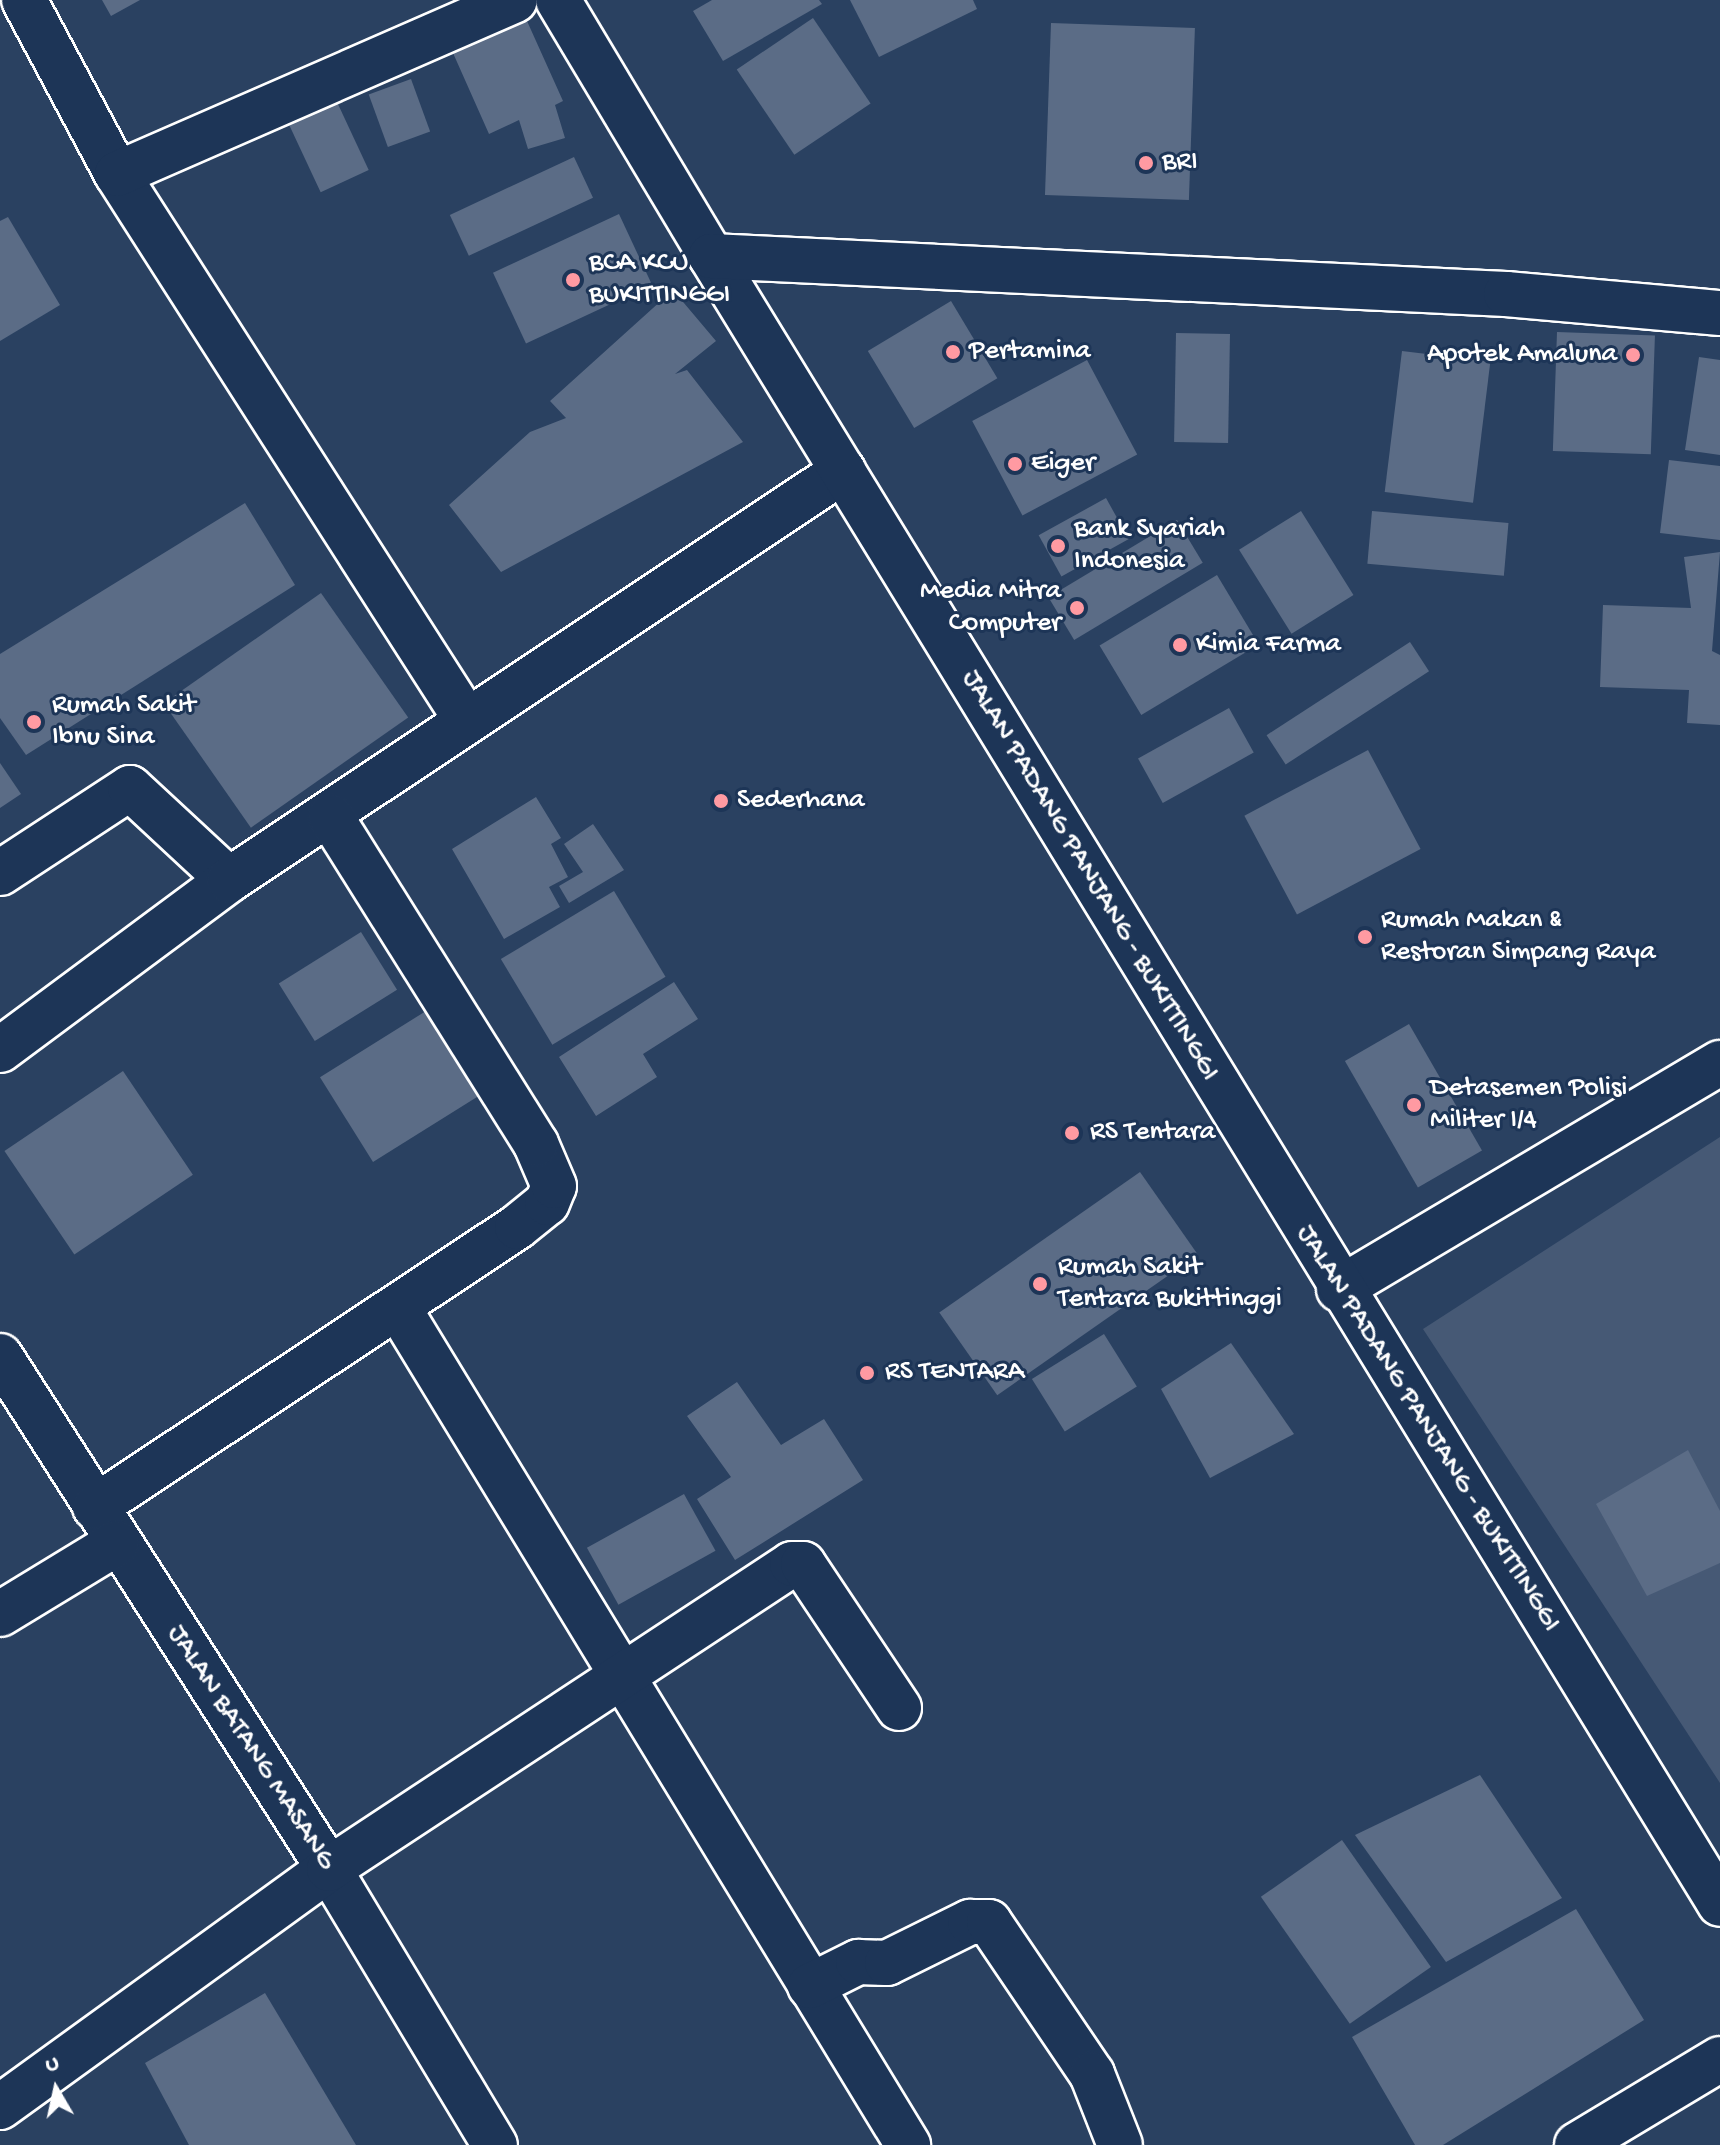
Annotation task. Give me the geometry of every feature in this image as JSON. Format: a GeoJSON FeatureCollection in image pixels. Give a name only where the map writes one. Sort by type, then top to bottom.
{"type":"FeatureCollection","features":[{"type":"Feature","properties":{"kind":"main road"},"geometry":{"type":"LineString","coordinates":[[24,0],[117,174],[467,721]]}},
{"type":"Feature","properties":{"kind":"main road"},"geometry":{"type":"LineString","coordinates":[[117,174],[515,0]]}},
{"type":"Feature","properties":{"kind":"main road","name":"JALAN PADANG PANJANG - BUKITTINGGI"},"geometry":{"type":"LineString","coordinates":[[558,0],[1339,1289],[1715,1883]]}},
{"type":"Feature","properties":{"kind":"main road"},"geometry":{"type":"LineString","coordinates":[[711,256],[1506,294],[1720,313]]}},
{"type":"Feature","properties":{"kind":"main road"},"geometry":{"type":"LineString","coordinates":[[0,1050],[229,880],[330,816],[843,471]]}},
{"type":"Feature","properties":{"kind":"main road"},"geometry":{"type":"LineString","coordinates":[[0,873],[130,788],[229,880]]}},
{"type":"Feature","properties":{"kind":"main road"},"geometry":{"type":"LineString","coordinates":[[0,1614],[106,1525],[547,1203],[554,1186],[536,1144],[330,816]]}},
{"type":"Feature","properties":{"kind":"main road"},"geometry":{"type":"LineString","coordinates":[[1339,1289],[1720,1063]]}},
{"type":"Feature","properties":{"kind":"main road"},"geometry":{"type":"LineString","coordinates":[[399,1309],[619,1676],[908,2145]]}},
{"type":"Feature","properties":{"kind":"main road","name":"JALAN BATANG MASANG"},"geometry":{"type":"LineString","coordinates":[[0,1356],[329,1869],[495,2145]]}},
{"type":"Feature","properties":{"kind":"main road"},"geometry":{"type":"LineString","coordinates":[[0,2107],[329,1869],[779,1570],[803,1564],[899,1708]]}},
{"type":"Feature","properties":{"kind":"main road"},"geometry":{"type":"LineString","coordinates":[[810,1986],[858,1962],[887,1963],[970,1922],[989,1922],[1092,2074],[1120,2145]]}},
{"type":"Feature","properties":{"kind":"main road"},"geometry":{"type":"LineString","coordinates":[[1577,2145],[1720,2059]]}},
{"type":"Feature","properties":{"kind":"shaded area"},"geometry":{"type":"Polygon","coordinates":[[[1720,1137],[1720,1783],[1423,1329],[1720,1137]]]}},
{"type":"Feature","properties":{"kind":"building"},"geometry":{"type":"Polygon","coordinates":[[[102,0],[140,0],[111,16],[102,0]]]}},
{"type":"Feature","properties":{"kind":"building"},"geometry":{"type":"Polygon","coordinates":[[[712,0],[819,0],[822,4],[723,61],[693,11],[712,0]]]}},
{"type":"Feature","properties":{"kind":"building"},"geometry":{"type":"Polygon","coordinates":[[[850,0],[973,0],[977,9],[879,57],[850,0]]]}},
{"type":"Feature","properties":{"kind":"building"},"geometry":{"type":"Polygon","coordinates":[[[813,18],[871,103],[794,155],[737,69],[813,18]]]}},
{"type":"Feature","properties":{"kind":"building"},"geometry":{"type":"Polygon","coordinates":[[[527,21],[563,101],[555,105],[565,138],[528,149],[519,120],[489,134],[453,53],[527,21]]]}},
{"type":"Feature","properties":{"kind":"building"},"geometry":{"type":"Polygon","coordinates":[[[1051,23],[1195,28],[1189,200],[1045,195],[1051,23]]]}},
{"type":"Feature","properties":{"kind":"building"},"geometry":{"type":"Polygon","coordinates":[[[411,79],[430,132],[388,147],[369,94],[411,79]]]}},
{"type":"Feature","properties":{"kind":"building"},"geometry":{"type":"Polygon","coordinates":[[[337,102],[369,170],[321,192],[289,124],[337,102]]]}},
{"type":"Feature","properties":{"kind":"building"},"geometry":{"type":"Polygon","coordinates":[[[574,157],[593,198],[469,256],[450,215],[574,157]]]}},
{"type":"Feature","properties":{"kind":"building","name":"BCA KCU BUKITTINGGI"},"geometry":{"type":"Polygon","coordinates":[[[619,214],[652,285],[526,343],[493,273],[619,214]]]}},
{"type":"Feature","properties":{"kind":"building"},"geometry":{"type":"Polygon","coordinates":[[[8,217],[60,305],[0,341],[0,221],[8,217]]]}},
{"type":"Feature","properties":{"kind":"building"},"geometry":{"type":"Polygon","coordinates":[[[673,290],[716,341],[675,374],[687,370],[743,442],[501,572],[449,505],[530,432],[566,418],[550,401],[673,290]]]}},
{"type":"Feature","properties":{"kind":"building"},"geometry":{"type":"Polygon","coordinates":[[[951,301],[997,378],[914,428],[868,351],[951,301]]]}},
{"type":"Feature","properties":{"kind":"building"},"geometry":{"type":"Polygon","coordinates":[[[1557,332],[1655,335],[1651,454],[1553,451],[1557,332]]]}},
{"type":"Feature","properties":{"kind":"building"},"geometry":{"type":"Polygon","coordinates":[[[1176,333],[1230,334],[1228,443],[1174,442],[1176,333]]]}},
{"type":"Feature","properties":{"kind":"building"},"geometry":{"type":"Polygon","coordinates":[[[1402,351],[1490,362],[1473,503],[1385,492],[1402,351]]]}},
{"type":"Feature","properties":{"kind":"building"},"geometry":{"type":"Polygon","coordinates":[[[1699,357],[1720,360],[1720,455],[1685,450],[1699,357]]]}},
{"type":"Feature","properties":{"kind":"building"},"geometry":{"type":"Polygon","coordinates":[[[1087,360],[1137,454],[1022,516],[972,421],[1087,360]]]}},
{"type":"Feature","properties":{"kind":"building"},"geometry":{"type":"Polygon","coordinates":[[[1669,460],[1720,466],[1720,540],[1660,533],[1669,460]]]}},
{"type":"Feature","properties":{"kind":"building"},"geometry":{"type":"Polygon","coordinates":[[[1106,498],[1129,539],[1061,576],[1039,535],[1106,498]]]}},
{"type":"Feature","properties":{"kind":"building"},"geometry":{"type":"Polygon","coordinates":[[[245,503],[295,585],[26,755],[0,718],[0,654],[245,503]]]}},
{"type":"Feature","properties":{"kind":"building"},"geometry":{"type":"Polygon","coordinates":[[[1301,511],[1353,595],[1292,634],[1239,550],[1301,511]]]}},
{"type":"Feature","properties":{"kind":"building"},"geometry":{"type":"Polygon","coordinates":[[[1372,511],[1508,523],[1504,576],[1367,564],[1372,511]]]}},
{"type":"Feature","properties":{"kind":"building"},"geometry":{"type":"Polygon","coordinates":[[[1177,520],[1203,563],[1074,640],[1048,597],[1177,520]]]}},
{"type":"Feature","properties":{"kind":"building"},"geometry":{"type":"Polygon","coordinates":[[[1720,552],[1712,651],[1720,655],[1720,725],[1687,723],[1689,690],[1600,687],[1603,605],[1691,608],[1684,557],[1720,552]]]}},
{"type":"Feature","properties":{"kind":"building","name":"Kimia Farma"},"geometry":{"type":"Polygon","coordinates":[[[1217,575],[1259,644],[1141,715],[1100,646],[1217,575]]]}},
{"type":"Feature","properties":{"kind":"building"},"geometry":{"type":"Polygon","coordinates":[[[321,593],[408,718],[251,828],[164,703],[321,593]]]}},
{"type":"Feature","properties":{"kind":"building"},"geometry":{"type":"Polygon","coordinates":[[[1410,642],[1429,671],[1286,764],[1267,735],[1410,642]]]}},
{"type":"Feature","properties":{"kind":"building"},"geometry":{"type":"Polygon","coordinates":[[[1229,708],[1254,753],[1163,803],[1138,758],[1229,708]]]}},
{"type":"Feature","properties":{"kind":"building"},"geometry":{"type":"Polygon","coordinates":[[[1368,750],[1421,849],[1297,915],[1244,816],[1368,750]]]}},
{"type":"Feature","properties":{"kind":"building"},"geometry":{"type":"Polygon","coordinates":[[[0,763],[21,794],[0,808],[0,763]]]}},
{"type":"Feature","properties":{"kind":"building"},"geometry":{"type":"Polygon","coordinates":[[[536,797],[561,838],[551,844],[568,877],[549,887],[560,907],[504,939],[452,849],[536,797]]]}},
{"type":"Feature","properties":{"kind":"building"},"geometry":{"type":"Polygon","coordinates":[[[593,824],[624,870],[569,903],[559,886],[583,872],[564,844],[593,824]]]}},
{"type":"Feature","properties":{"kind":"building"},"geometry":{"type":"Polygon","coordinates":[[[614,891],[666,977],[552,1045],[501,959],[614,891]]]}},
{"type":"Feature","properties":{"kind":"building"},"geometry":{"type":"Polygon","coordinates":[[[361,932],[397,990],[315,1041],[279,983],[361,932]]]}},
{"type":"Feature","properties":{"kind":"building"},"geometry":{"type":"Polygon","coordinates":[[[674,982],[698,1019],[643,1054],[657,1077],[596,1116],[559,1057],[674,982]]]}},
{"type":"Feature","properties":{"kind":"building"},"geometry":{"type":"Polygon","coordinates":[[[426,1011],[479,1096],[373,1162],[320,1077],[426,1011]]]}},
{"type":"Feature","properties":{"kind":"building","name":"Detasemen Polisi Militer I/4"},"geometry":{"type":"Polygon","coordinates":[[[1409,1024],[1482,1150],[1418,1187],[1345,1061],[1409,1024]]]}},
{"type":"Feature","properties":{"kind":"building"},"geometry":{"type":"Polygon","coordinates":[[[123,1071],[193,1175],[74,1255],[4,1151],[123,1071]]]}},
{"type":"Feature","properties":{"kind":"building"},"geometry":{"type":"Polygon","coordinates":[[[1140,1172],[1198,1255],[997,1395],[939,1313],[1140,1172]]]}},
{"type":"Feature","properties":{"kind":"building"},"geometry":{"type":"Polygon","coordinates":[[[1104,1334],[1137,1387],[1065,1432],[1032,1379],[1104,1334]]]}},
{"type":"Feature","properties":{"kind":"building"},"geometry":{"type":"Polygon","coordinates":[[[1231,1343],[1294,1434],[1210,1478],[1161,1389],[1231,1343]]]}},
{"type":"Feature","properties":{"kind":"building"},"geometry":{"type":"Polygon","coordinates":[[[737,1382],[781,1445],[824,1419],[863,1480],[735,1560],[697,1499],[731,1477],[687,1416],[737,1382]]]}},
{"type":"Feature","properties":{"kind":"building"},"geometry":{"type":"Polygon","coordinates":[[[1688,1450],[1720,1511],[1720,1563],[1647,1596],[1596,1504],[1688,1450]]]}},
{"type":"Feature","properties":{"kind":"building"},"geometry":{"type":"Polygon","coordinates":[[[684,1494],[716,1551],[618,1605],[587,1548],[684,1494]]]}},
{"type":"Feature","properties":{"kind":"building"},"geometry":{"type":"Polygon","coordinates":[[[1480,1775],[1562,1898],[1446,1962],[1355,1835],[1480,1775]]]}},
{"type":"Feature","properties":{"kind":"building"},"geometry":{"type":"Polygon","coordinates":[[[1342,1840],[1431,1967],[1350,2024],[1261,1897],[1342,1840]]]}},
{"type":"Feature","properties":{"kind":"building"},"geometry":{"type":"Polygon","coordinates":[[[1576,1909],[1644,2020],[1443,2145],[1415,2145],[1352,2037],[1576,1909]]]}},
{"type":"Feature","properties":{"kind":"building"},"geometry":{"type":"Polygon","coordinates":[[[265,1993],[356,2145],[189,2145],[145,2063],[265,1993]]]}},
{"type":"Feature","properties":{"kind":"place","name":"BRI"},"geometry":{"type":"Point","coordinates":[1146,163]}},
{"type":"Feature","properties":{"kind":"place","name":"BCA KCU BUKITTINGGI"},"geometry":{"type":"Point","coordinates":[573,280]}},
{"type":"Feature","properties":{"kind":"place","name":"Pertamina"},"geometry":{"type":"Point","coordinates":[953,352]}},
{"type":"Feature","properties":{"kind":"place","name":"Apotek Amaluna"},"geometry":{"type":"Point","coordinates":[1633,355]}},
{"type":"Feature","properties":{"kind":"place","name":"Eiger"},"geometry":{"type":"Point","coordinates":[1015,464]}},
{"type":"Feature","properties":{"kind":"place","name":"Bank Syariah Indonesia"},"geometry":{"type":"Point","coordinates":[1058,546]}},
{"type":"Feature","properties":{"kind":"place","name":"Media Mitra Computer"},"geometry":{"type":"Point","coordinates":[1077,608]}},
{"type":"Feature","properties":{"kind":"place","name":"Kimia Farma"},"geometry":{"type":"Point","coordinates":[1180,645]}},
{"type":"Feature","properties":{"kind":"place","name":"Rumah Sakit Ibnu Sina"},"geometry":{"type":"Point","coordinates":[34,722]}},
{"type":"Feature","properties":{"kind":"place","name":"Sederhana"},"geometry":{"type":"Point","coordinates":[721,801]}},
{"type":"Feature","properties":{"kind":"place","name":"Rumah Makan & Restoran Simpang Raya"},"geometry":{"type":"Point","coordinates":[1365,937]}},
{"type":"Feature","properties":{"kind":"place","name":"Detasemen Polisi Militer I/4"},"geometry":{"type":"Point","coordinates":[1414,1105]}},
{"type":"Feature","properties":{"kind":"place","name":"RS Tentara"},"geometry":{"type":"Point","coordinates":[1072,1133]}},
{"type":"Feature","properties":{"kind":"place","name":"Rumah Sakit Tentara Bukittinggi"},"geometry":{"type":"Point","coordinates":[1040,1284]}},
{"type":"Feature","properties":{"kind":"place","name":"RS TENTARA"},"geometry":{"type":"Point","coordinates":[867,1373]}}]}
